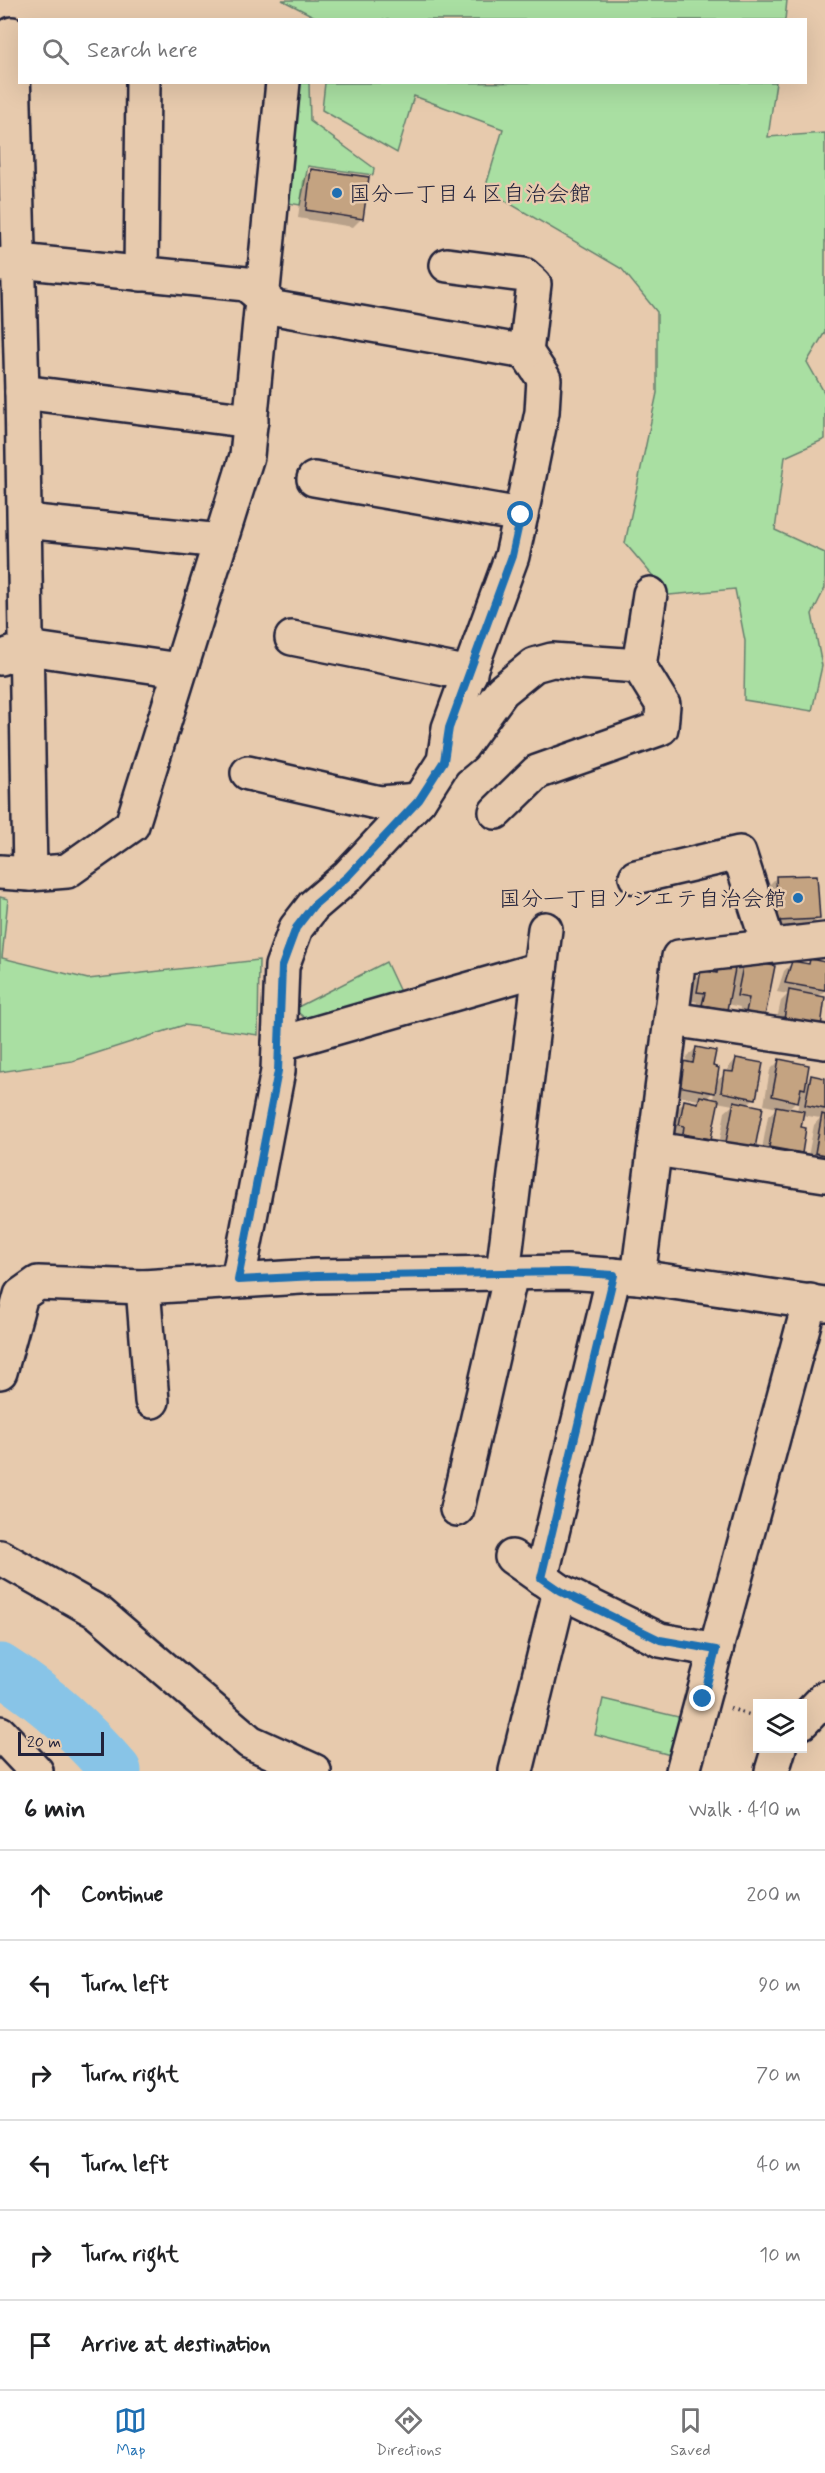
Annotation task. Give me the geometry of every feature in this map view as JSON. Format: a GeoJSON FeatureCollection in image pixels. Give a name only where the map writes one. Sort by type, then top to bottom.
{"type":"FeatureCollection","features":[{"type":"Feature","properties":{"kind":"street"},"geometry":{"type":"LineString","coordinates":[[11,34],[10,263],[22,393],[25,521],[14,653],[15,873],[67,871],[132,825],[247,456],[264,299],[283,84]]}},
{"type":"Feature","properties":{"kind":"street"},"geometry":{"type":"LineString","coordinates":[[141,274],[142,84]]}},
{"type":"Feature","properties":{"kind":"street"},"geometry":{"type":"LineString","coordinates":[[10,263],[246,284],[275,308],[526,352]]}},
{"type":"Feature","properties":{"kind":"street"},"geometry":{"type":"LineString","coordinates":[[444,761],[449,728],[512,556],[542,412],[544,379],[526,352],[534,284],[524,275],[447,265]]}},
{"type":"Feature","properties":{"kind":"street"},"geometry":{"type":"LineString","coordinates":[[22,393],[252,421]]}},
{"type":"Feature","properties":{"kind":"street"},"geometry":{"type":"LineString","coordinates":[[314,479],[521,515]]}},
{"type":"Feature","properties":{"kind":"street"},"geometry":{"type":"LineString","coordinates":[[25,521],[221,541]]}},
{"type":"Feature","properties":{"kind":"street"},"geometry":{"type":"LineString","coordinates":[[496,812],[537,772],[662,729],[663,705],[639,666],[650,594]]}},
{"type":"Feature","properties":{"kind":"street"},"geometry":{"type":"LineString","coordinates":[[292,638],[470,674]]}},
{"type":"Feature","properties":{"kind":"street"},"geometry":{"type":"LineString","coordinates":[[14,653],[179,670]]}},
{"type":"Feature","properties":{"kind":"street"},"geometry":{"type":"LineString","coordinates":[[238,1280],[278,1071],[282,966],[296,928],[313,906],[348,876],[419,800],[444,761],[462,746],[502,691],[534,665],[552,660],[639,666]]}},
{"type":"Feature","properties":{"kind":"street"},"geometry":{"type":"LineString","coordinates":[[248,773],[380,802],[419,800]]}},
{"type":"Feature","properties":{"kind":"street"},"geometry":{"type":"LineString","coordinates":[[636,877],[739,853],[769,946]]}},
{"type":"Feature","properties":{"kind":"street"},"geometry":{"type":"LineString","coordinates":[[457,1509],[507,1274],[545,929]]}},
{"type":"Feature","properties":{"kind":"street"},"geometry":{"type":"LineString","coordinates":[[516,1771],[550,1585],[626,1276],[654,1149],[679,957],[825,940]]}},
{"type":"Feature","properties":{"kind":"street"},"geometry":{"type":"LineString","coordinates":[[279,1044],[540,969]]}},
{"type":"Feature","properties":{"kind":"street"},"geometry":{"type":"LineString","coordinates":[[672,1019],[825,1042]]}},
{"type":"Feature","properties":{"kind":"street"},"geometry":{"type":"LineString","coordinates":[[654,1149],[825,1174]]}},
{"type":"Feature","properties":{"kind":"street"},"geometry":{"type":"LineString","coordinates":[[0,1372],[11,1293],[38,1283],[143,1287],[316,1276],[567,1272],[626,1276],[817,1303],[683,1771]]}},
{"type":"Feature","properties":{"kind":"street"},"geometry":{"type":"LineString","coordinates":[[143,1287],[152,1401]]}},
{"type":"Feature","properties":{"kind":"street"},"geometry":{"type":"LineString","coordinates":[[0,1557],[99,1613],[250,1742],[314,1771]]}},
{"type":"Feature","properties":{"kind":"street"},"geometry":{"type":"LineString","coordinates":[[512,1557],[550,1585],[660,1640],[716,1650]]}},
{"type":"Feature","properties":{"kind":"street"},"geometry":{"type":"LineString","coordinates":[[0,1733],[36,1771]]}},
{"type":"Feature","properties":{"kind":"street"},"geometry":{"type":"LineString","coordinates":[[772,1771],[778,1753]]}},
{"type":"Feature","properties":{"kind":"green space"},"geometry":{"type":"Polygon","coordinates":[[[282,0],[787,0],[785,18],[317,18],[282,0]]]}},
{"type":"Feature","properties":{"kind":"green space"},"geometry":{"type":"Polygon","coordinates":[[[287,84],[309,84],[310,121],[374,168],[373,175],[308,166],[300,205],[277,201],[287,84]]]}},
{"type":"Feature","properties":{"kind":"green space"},"geometry":{"type":"Polygon","coordinates":[[[325,84],[776,84],[768,137],[825,133],[825,332],[807,362],[825,394],[825,439],[785,457],[775,530],[825,553],[825,588],[812,614],[822,666],[812,711],[744,700],[745,641],[735,589],[669,595],[625,543],[657,393],[657,312],[622,269],[485,189],[503,129],[414,96],[397,153],[322,110],[325,84]]]}},
{"type":"Feature","properties":{"kind":"green space"},"geometry":{"type":"Polygon","coordinates":[[[0,897],[8,899],[2,958],[88,979],[259,960],[258,1035],[184,1025],[72,1061],[0,1072],[0,897]]]}},
{"type":"Feature","properties":{"kind":"green space"},"geometry":{"type":"Polygon","coordinates":[[[386,962],[401,994],[306,1019],[294,1009],[386,962]]]}},
{"type":"Feature","properties":{"kind":"green space"},"geometry":{"type":"Polygon","coordinates":[[[603,1699],[687,1719],[678,1757],[595,1735],[603,1699]]]}},
{"type":"Feature","properties":{"kind":"building","name":"国分一丁目４区自治会館"},"geometry":{"type":"Polygon","coordinates":[[[311,169],[369,177],[363,219],[306,210],[311,169]]]}},
{"type":"Feature","properties":{"kind":"building","name":"国分一丁目ソシエテ自治会館"},"geometry":{"type":"Polygon","coordinates":[[[817,875],[820,919],[778,921],[776,876],[817,875]]]}},
{"type":"Feature","properties":{"kind":"building"},"geometry":{"type":"Polygon","coordinates":[[[810,959],[825,962],[825,990],[785,983],[792,961],[809,964],[810,959]]]}},
{"type":"Feature","properties":{"kind":"building"},"geometry":{"type":"Polygon","coordinates":[[[744,961],[775,966],[765,1016],[746,1012],[749,998],[737,996],[744,961]]]}},
{"type":"Feature","properties":{"kind":"building"},"geometry":{"type":"Polygon","coordinates":[[[718,966],[735,969],[727,1010],[702,1005],[705,993],[697,992],[701,970],[717,973],[718,966]]]}},
{"type":"Feature","properties":{"kind":"building"},"geometry":{"type":"Polygon","coordinates":[[[789,990],[825,997],[821,1027],[784,1019],[789,990]]]}},
{"type":"Feature","properties":{"kind":"building"},"geometry":{"type":"Polygon","coordinates":[[[696,1047],[716,1051],[713,1066],[719,1068],[715,1093],[678,1086],[683,1061],[693,1063],[696,1047]]]}},
{"type":"Feature","properties":{"kind":"building"},"geometry":{"type":"Polygon","coordinates":[[[736,1058],[763,1063],[756,1099],[721,1092],[724,1071],[733,1072],[736,1058]]]}},
{"type":"Feature","properties":{"kind":"building"},"geometry":{"type":"Polygon","coordinates":[[[779,1059],[809,1065],[805,1089],[801,1088],[798,1102],[772,1096],[779,1059]]]}},
{"type":"Feature","properties":{"kind":"building"},"geometry":{"type":"Polygon","coordinates":[[[811,1075],[825,1078],[825,1109],[805,1105],[811,1075]]]}},
{"type":"Feature","properties":{"kind":"building"},"geometry":{"type":"Polygon","coordinates":[[[700,1096],[719,1100],[711,1139],[683,1134],[684,1126],[679,1125],[684,1100],[698,1103],[700,1096]]]}},
{"type":"Feature","properties":{"kind":"building"},"geometry":{"type":"Polygon","coordinates":[[[734,1101],[763,1107],[755,1148],[726,1142],[734,1101]]]}},
{"type":"Feature","properties":{"kind":"building"},"geometry":{"type":"Polygon","coordinates":[[[776,1106],[804,1111],[801,1127],[806,1128],[802,1153],[769,1147],[776,1106]]]}},
{"type":"Feature","properties":{"kind":"building"},"geometry":{"type":"Polygon","coordinates":[[[822,1114],[825,1115],[825,1155],[815,1153],[822,1114]]]}},
{"type":"Feature","properties":{"kind":"waterway"},"geometry":{"type":"LineString","coordinates":[[0,1669],[62,1716],[116,1771]]}},
{"type":"Feature","properties":{"kind":"place","name":"国分一丁目４区自治会館"},"geometry":{"type":"Point","coordinates":[337,193]}},
{"type":"Feature","properties":{"kind":"place","name":"国分一丁目ソシエテ自治会館"},"geometry":{"type":"Point","coordinates":[798,898]}},
{"type":"Feature","properties":{"kind":"route"},"geometry":{"type":"LineString","coordinates":[[521,515],[512,556],[449,728],[444,761],[419,800],[348,876],[313,906],[296,928],[282,966],[278,1071],[238,1280],[316,1276],[567,1272],[614,1275],[541,1578],[560,1591],[660,1640],[716,1650],[703,1699]]}}]}
